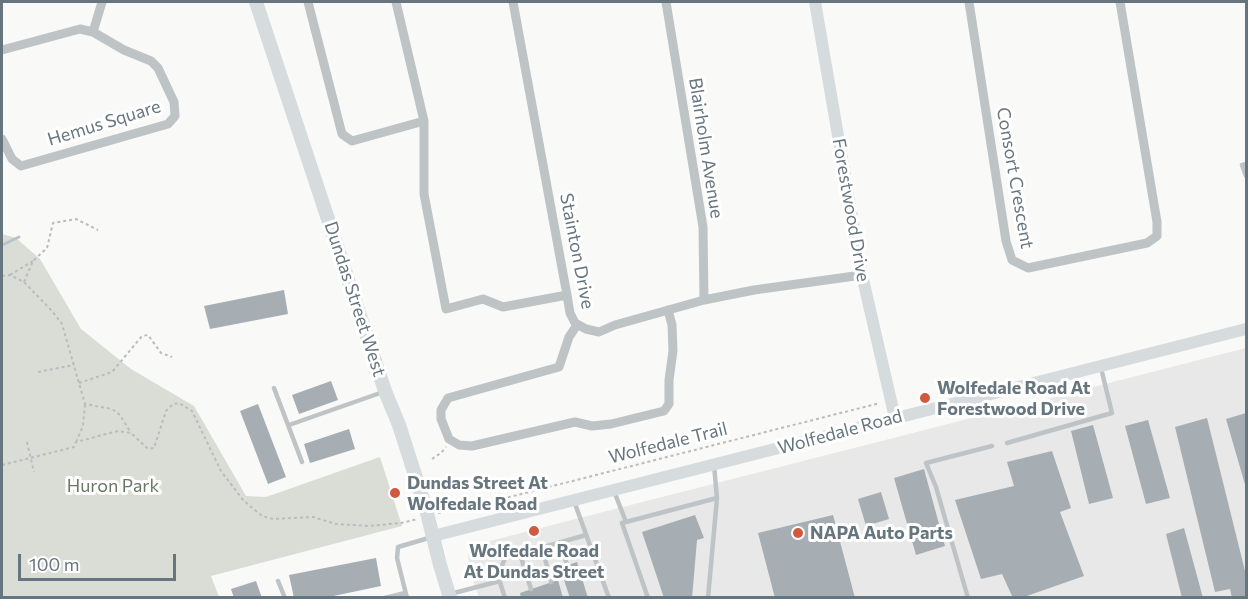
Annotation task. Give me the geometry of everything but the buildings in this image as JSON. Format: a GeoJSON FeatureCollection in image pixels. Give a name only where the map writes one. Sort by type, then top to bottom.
{"type":"FeatureCollection","features":[{"type":"Feature","properties":{"kind":"main road","name":"Dundas Street West"},"geometry":{"type":"LineString","coordinates":[[256,2],[399,425],[426,509],[450,596]]}},
{"type":"Feature","properties":{"kind":"street"},"geometry":{"type":"LineString","coordinates":[[2,50],[80,29],[93,32],[102,2]]}},
{"type":"Feature","properties":{"kind":"street"},"geometry":{"type":"LineString","coordinates":[[308,2],[342,134],[352,141],[424,121]]}},
{"type":"Feature","properties":{"kind":"street"},"geometry":{"type":"LineString","coordinates":[[396,2],[424,121],[424,194],[446,309],[483,299],[503,307],[567,295]]}},
{"type":"Feature","properties":{"kind":"street","name":"Stainton Drive"},"geometry":{"type":"LineString","coordinates":[[513,2],[570,313],[577,325],[599,332],[615,325],[704,300],[754,290],[862,275]]}},
{"type":"Feature","properties":{"kind":"street","name":"Blairholm Avenue"},"geometry":{"type":"LineString","coordinates":[[666,2],[703,226],[704,300]]}},
{"type":"Feature","properties":{"kind":"street","name":"Forestwood Drive"},"geometry":{"type":"LineString","coordinates":[[815,2],[862,275],[895,418]]}},
{"type":"Feature","properties":{"kind":"street","name":"Consort Crescent"},"geometry":{"type":"LineString","coordinates":[[969,2],[1006,241],[1012,260],[1028,268],[1147,243],[1157,236],[1157,222],[1120,2]]}},
{"type":"Feature","properties":{"kind":"street","name":"Hemus Square"},"geometry":{"type":"LineString","coordinates":[[2,139],[12,159],[21,166],[168,124],[175,116],[174,102],[158,68],[151,61],[124,50],[93,32]]}},
{"type":"Feature","properties":{"kind":"street"},"geometry":{"type":"LineString","coordinates":[[577,325],[569,337],[559,367],[448,398],[441,410],[441,419],[451,441],[459,445],[472,446],[575,422],[592,426],[611,424],[664,411],[669,404],[669,380],[673,351],[672,325],[668,310]]}},
{"type":"Feature","properties":{"kind":"street","name":"Wolfedale Road"},"geometry":{"type":"LineString","coordinates":[[433,537],[613,489],[1246,329]]}},
{"type":"Feature","properties":{"kind":"lane"},"geometry":{"type":"LineString","coordinates":[[1246,164],[1242,165],[1246,176]]}},
{"type":"Feature","properties":{"kind":"lane"},"geometry":{"type":"LineString","coordinates":[[1007,443],[1112,413],[1100,365]]}},
{"type":"Feature","properties":{"kind":"lane"},"geometry":{"type":"LineString","coordinates":[[274,388],[303,462]]}},
{"type":"Feature","properties":{"kind":"lane"},"geometry":{"type":"LineString","coordinates":[[289,425],[386,391]]}},
{"type":"Feature","properties":{"kind":"lane"},"geometry":{"type":"LineString","coordinates":[[968,597],[936,487],[926,463],[992,446]]}},
{"type":"Feature","properties":{"kind":"lane"},"geometry":{"type":"LineString","coordinates":[[708,597],[717,498],[714,465]]}},
{"type":"Feature","properties":{"kind":"lane"},"geometry":{"type":"LineString","coordinates":[[613,489],[626,522]]}},
{"type":"Feature","properties":{"kind":"lane"},"geometry":{"type":"LineString","coordinates":[[648,597],[622,523],[717,498]]}},
{"type":"Feature","properties":{"kind":"lane"},"geometry":{"type":"LineString","coordinates":[[573,500],[609,597]]}},
{"type":"Feature","properties":{"kind":"lane"},"geometry":{"type":"LineString","coordinates":[[505,597],[498,576],[505,558],[586,535]]}},
{"type":"Feature","properties":{"kind":"lane"},"geometry":{"type":"LineString","coordinates":[[385,597],[406,595],[397,558],[398,547],[433,537]]}},
{"type":"Feature","properties":{"kind":"lane"},"geometry":{"type":"LineString","coordinates":[[560,543],[567,566]]}},
{"type":"Feature","properties":{"kind":"lane"},"geometry":{"type":"LineString","coordinates":[[542,548],[551,582]]}},
{"type":"Feature","properties":{"kind":"lane"},"geometry":{"type":"LineString","coordinates":[[520,554],[531,589]]}},
{"type":"Feature","properties":{"kind":"lane"},"geometry":{"type":"LineString","coordinates":[[278,581],[285,597]]}},
{"type":"Feature","properties":{"kind":"lane"},"geometry":{"type":"LineString","coordinates":[[450,596],[500,581]]}},
{"type":"Feature","properties":{"kind":"path"},"geometry":{"type":"LineString","coordinates":[[2,276],[10,275],[33,261],[47,248],[53,223],[76,219],[98,230]]}},
{"type":"Feature","properties":{"kind":"path"},"geometry":{"type":"LineString","coordinates":[[24,282],[33,261]]}},
{"type":"Feature","properties":{"kind":"path"},"geometry":{"type":"LineString","coordinates":[[2,465],[74,447],[83,426],[85,404],[62,324],[24,282],[10,275]]}},
{"type":"Feature","properties":{"kind":"path"},"geometry":{"type":"LineString","coordinates":[[79,383],[112,372],[142,336],[148,335],[161,353],[172,357]]}},
{"type":"Feature","properties":{"kind":"path"},"geometry":{"type":"LineString","coordinates":[[38,372],[74,365]]}},
{"type":"Feature","properties":{"kind":"path","name":"Wolfedale Trail"},"geometry":{"type":"LineString","coordinates":[[452,509],[458,510],[891,401]]}},
{"type":"Feature","properties":{"kind":"path"},"geometry":{"type":"LineString","coordinates":[[85,404],[112,409],[120,415],[131,433],[148,449],[154,448],[166,411],[173,404],[179,403],[192,411],[221,471],[243,500],[262,516],[273,519],[313,517],[336,524],[368,526],[405,522]]}},
{"type":"Feature","properties":{"kind":"path"},"geometry":{"type":"LineString","coordinates":[[76,442],[118,431],[131,433]]}},
{"type":"Feature","properties":{"kind":"path"},"geometry":{"type":"LineString","coordinates":[[432,459],[441,453],[451,441]]}},
{"type":"Feature","properties":{"kind":"path"},"geometry":{"type":"LineString","coordinates":[[27,442],[34,472]]}},
{"type":"Feature","properties":{"kind":"shaded area"},"geometry":{"type":"Polygon","coordinates":[[[1246,348],[1246,597],[479,597],[473,581],[468,558],[469,550],[474,545],[1246,348]]]}},
{"type":"Feature","properties":{"kind":"green space","name":"Huron Park"},"geometry":{"type":"Polygon","coordinates":[[[2,234],[16,238],[40,259],[81,329],[131,369],[194,406],[246,496],[266,497],[380,457],[402,526],[211,576],[219,597],[2,597],[2,234]]]}},
{"type":"Feature","properties":{"kind":"waterway"},"geometry":{"type":"LineString","coordinates":[[2,245],[19,237]]}},
{"type":"Feature","properties":{"kind":"place","name":"Wolfedale Road At Forestwood Drive"},"geometry":{"type":"Point","coordinates":[925,398]}},
{"type":"Feature","properties":{"kind":"place","name":"Dundas Street At Wolfedale Road"},"geometry":{"type":"Point","coordinates":[395,493]}},
{"type":"Feature","properties":{"kind":"place","name":"Wolfedale Road At Dundas Street"},"geometry":{"type":"Point","coordinates":[534,531]}},
{"type":"Feature","properties":{"kind":"place","name":"NAPA Auto Parts"},"geometry":{"type":"Point","coordinates":[798,533]}}]}
